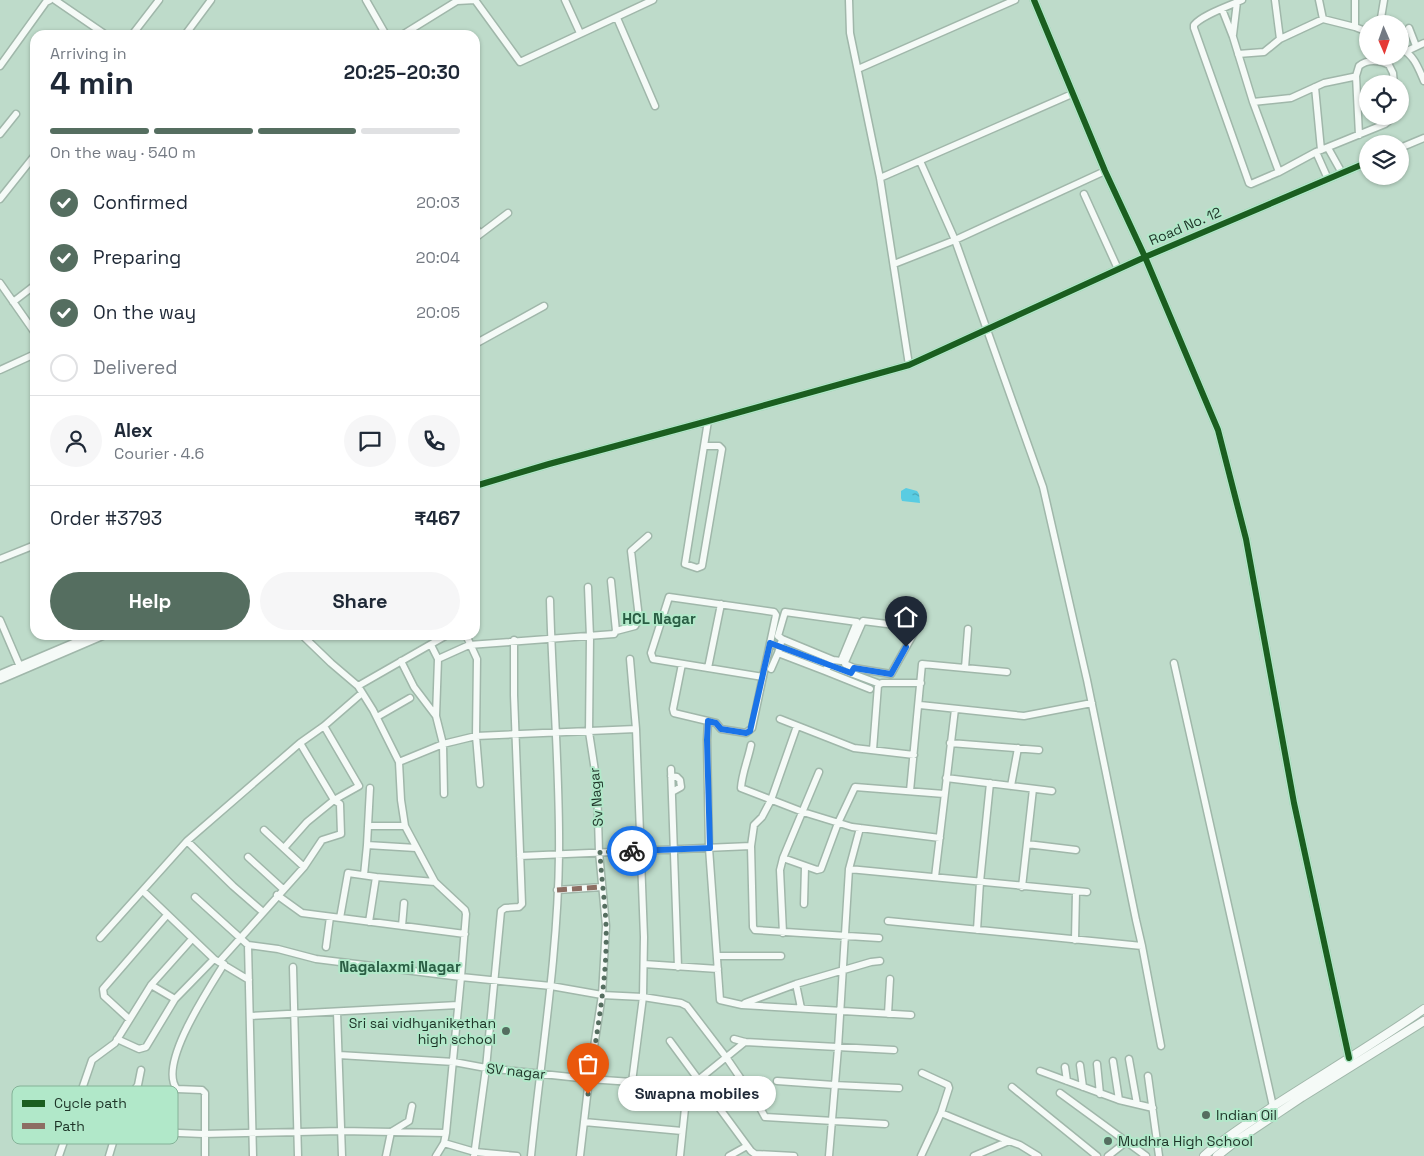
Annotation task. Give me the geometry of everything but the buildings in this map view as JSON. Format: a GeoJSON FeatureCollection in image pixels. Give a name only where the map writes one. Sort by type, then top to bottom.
{"type":"FeatureCollection","features":[{"type":"Feature","properties":{"kind":"main road"},"geometry":{"type":"LineString","coordinates":[[1204,1156],[1222,1140],[1424,1009]]}},
{"type":"Feature","properties":{"kind":"main road"},"geometry":{"type":"LineString","coordinates":[[1217,1156],[1302,1097],[1424,1021]]}},
{"type":"Feature","properties":{"kind":"street"},"geometry":{"type":"LineString","coordinates":[[1,62],[46,2],[50,0]]}},
{"type":"Feature","properties":{"kind":"street"},"geometry":{"type":"LineString","coordinates":[[55,0],[99,30]]}},
{"type":"Feature","properties":{"kind":"street"},"geometry":{"type":"LineString","coordinates":[[136,30],[159,0]]}},
{"type":"Feature","properties":{"kind":"street"},"geometry":{"type":"LineString","coordinates":[[189,30],[211,0]]}},
{"type":"Feature","properties":{"kind":"street"},"geometry":{"type":"LineString","coordinates":[[366,0],[383,30]]}},
{"type":"Feature","properties":{"kind":"street"},"geometry":{"type":"LineString","coordinates":[[410,30],[457,0],[476,0],[520,62],[653,0]]}},
{"type":"Feature","properties":{"kind":"street"},"geometry":{"type":"LineString","coordinates":[[565,0],[580,33]]}},
{"type":"Feature","properties":{"kind":"street"},"geometry":{"type":"LineString","coordinates":[[849,0],[850,33],[880,178],[909,365]]}},
{"type":"Feature","properties":{"kind":"street"},"geometry":{"type":"LineString","coordinates":[[858,69],[1015,0]]}},
{"type":"Feature","properties":{"kind":"street"},"geometry":{"type":"LineString","coordinates":[[1034,0],[1104,171],[1145,257],[1218,430],[1246,539],[1294,803],[1349,1058]]}},
{"type":"Feature","properties":{"kind":"street"},"geometry":{"type":"LineString","coordinates":[[1275,0],[1280,39]]}},
{"type":"Feature","properties":{"kind":"street"},"geometry":{"type":"LineString","coordinates":[[1319,0],[1323,19]]}},
{"type":"Feature","properties":{"kind":"street"},"geometry":{"type":"LineString","coordinates":[[1354,26],[1355,0]]}},
{"type":"Feature","properties":{"kind":"street"},"geometry":{"type":"LineString","coordinates":[[1382,15],[1384,0]]}},
{"type":"Feature","properties":{"kind":"street"},"geometry":{"type":"LineString","coordinates":[[1239,1],[1198,20],[1194,28],[1249,183],[1251,184],[1279,172],[1322,150],[1383,125]]}},
{"type":"Feature","properties":{"kind":"street"},"geometry":{"type":"LineString","coordinates":[[1232,37],[1239,1]]}},
{"type":"Feature","properties":{"kind":"street"},"geometry":{"type":"LineString","coordinates":[[1222,9],[1279,172]]}},
{"type":"Feature","properties":{"kind":"street"},"geometry":{"type":"LineString","coordinates":[[617,18],[655,106]]}},
{"type":"Feature","properties":{"kind":"street"},"geometry":{"type":"LineString","coordinates":[[1238,54],[1264,52],[1280,39],[1323,19],[1359,28]]}},
{"type":"Feature","properties":{"kind":"street"},"geometry":{"type":"LineString","coordinates":[[1409,28],[1416,46]]}},
{"type":"Feature","properties":{"kind":"street"},"geometry":{"type":"LineString","coordinates":[[1409,50],[1424,43]]}},
{"type":"Feature","properties":{"kind":"street"},"geometry":{"type":"LineString","coordinates":[[1409,54],[1424,81]]}},
{"type":"Feature","properties":{"kind":"street"},"geometry":{"type":"LineString","coordinates":[[1359,135],[1356,76],[1361,64],[1378,61],[1385,63],[1391,68],[1392,75]]}},
{"type":"Feature","properties":{"kind":"street"},"geometry":{"type":"LineString","coordinates":[[1253,102],[1291,98],[1315,87],[1356,76]]}},
{"type":"Feature","properties":{"kind":"street"},"geometry":{"type":"LineString","coordinates":[[1315,87],[1322,150],[1328,179]]}},
{"type":"Feature","properties":{"kind":"street"},"geometry":{"type":"LineString","coordinates":[[880,178],[1072,94]]}},
{"type":"Feature","properties":{"kind":"street"},"geometry":{"type":"LineString","coordinates":[[0,134],[16,114]]}},
{"type":"Feature","properties":{"kind":"street"},"geometry":{"type":"LineString","coordinates":[[1409,144],[1424,138]]}},
{"type":"Feature","properties":{"kind":"street"},"geometry":{"type":"LineString","coordinates":[[1322,150],[1342,173]]}},
{"type":"Feature","properties":{"kind":"street"},"geometry":{"type":"LineString","coordinates":[[0,199],[30,161]]}},
{"type":"Feature","properties":{"kind":"street"},"geometry":{"type":"LineString","coordinates":[[920,161],[955,240],[1044,487],[1092,703],[1161,1046]]}},
{"type":"Feature","properties":{"kind":"street","name":"Road No. 12"},"geometry":{"type":"LineString","coordinates":[[480,485],[909,365],[1145,257],[1359,166]]}},
{"type":"Feature","properties":{"kind":"street"},"geometry":{"type":"LineString","coordinates":[[894,264],[955,240],[1104,171]]}},
{"type":"Feature","properties":{"kind":"street"},"geometry":{"type":"LineString","coordinates":[[1084,194],[1118,269]]}},
{"type":"Feature","properties":{"kind":"street"},"geometry":{"type":"LineString","coordinates":[[480,234],[508,213]]}},
{"type":"Feature","properties":{"kind":"street"},"geometry":{"type":"LineString","coordinates":[[0,283],[30,326]]}},
{"type":"Feature","properties":{"kind":"street"},"geometry":{"type":"LineString","coordinates":[[13,302],[30,289]]}},
{"type":"Feature","properties":{"kind":"street"},"geometry":{"type":"LineString","coordinates":[[480,341],[544,306]]}},
{"type":"Feature","properties":{"kind":"street"},"geometry":{"type":"LineString","coordinates":[[0,370],[30,356]]}},
{"type":"Feature","properties":{"kind":"street"},"geometry":{"type":"LineString","coordinates":[[705,446],[720,446],[722,449],[702,566],[697,568],[685,564],[708,422]]}},
{"type":"Feature","properties":{"kind":"street"},"geometry":{"type":"LineString","coordinates":[[438,659],[470,645],[514,640],[590,637],[611,634],[635,626],[639,618],[631,551],[648,536]]}},
{"type":"Feature","properties":{"kind":"street"},"geometry":{"type":"LineString","coordinates":[[0,560],[30,546]]}},
{"type":"Feature","properties":{"kind":"street"},"geometry":{"type":"LineString","coordinates":[[611,581],[616,631]]}},
{"type":"Feature","properties":{"kind":"street","name":"Sv Nagar"},"geometry":{"type":"LineString","coordinates":[[580,1156],[602,994],[606,926],[596,784],[589,732],[590,637],[588,587]]}},
{"type":"Feature","properties":{"kind":"street"},"geometry":{"type":"LineString","coordinates":[[682,664],[674,712],[678,715],[716,723],[721,729],[746,733],[750,731],[763,677],[776,616],[774,612],[669,597],[651,657],[763,677]]}},
{"type":"Feature","properties":{"kind":"street"},"geometry":{"type":"LineString","coordinates":[[531,1156],[551,986],[559,854],[557,733],[550,600]]}},
{"type":"Feature","properties":{"kind":"street"},"geometry":{"type":"LineString","coordinates":[[708,668],[721,604]]}},
{"type":"Feature","properties":{"kind":"street"},"geometry":{"type":"LineString","coordinates":[[830,665],[841,661],[856,622],[786,612],[778,636],[870,689]]}},
{"type":"Feature","properties":{"kind":"street"},"geometry":{"type":"LineString","coordinates":[[0,620],[21,668]]}},
{"type":"Feature","properties":{"kind":"street"},"geometry":{"type":"LineString","coordinates":[[864,621],[911,627],[914,633],[891,674],[852,671],[845,664],[864,621]]}},
{"type":"Feature","properties":{"kind":"street"},"geometry":{"type":"LineString","coordinates":[[965,668],[968,629]]}},
{"type":"Feature","properties":{"kind":"street"},"geometry":{"type":"LineString","coordinates":[[771,669],[782,639]]}},
{"type":"Feature","properties":{"kind":"street"},"geometry":{"type":"LineString","coordinates":[[0,680],[81,640]]}},
{"type":"Feature","properties":{"kind":"street"},"geometry":{"type":"LineString","coordinates":[[0,674],[21,668],[92,640]]}},
{"type":"Feature","properties":{"kind":"street"},"geometry":{"type":"LineString","coordinates":[[307,640],[330,663],[358,686],[377,717],[399,762],[401,800],[405,826],[435,882],[465,910],[465,934],[446,1133],[444,1143],[436,1156]]}},
{"type":"Feature","properties":{"kind":"street"},"geometry":{"type":"LineString","coordinates":[[358,686],[439,640]]}},
{"type":"Feature","properties":{"kind":"street"},"geometry":{"type":"LineString","coordinates":[[468,640],[477,659],[476,736],[480,784]]}},
{"type":"Feature","properties":{"kind":"street"},"geometry":{"type":"LineString","coordinates":[[474,1154],[486,1068],[501,911],[505,908],[519,907],[522,904],[514,695],[514,640]]}},
{"type":"Feature","properties":{"kind":"street"},"geometry":{"type":"LineString","coordinates":[[770,643],[779,650],[852,671],[880,684],[921,684]]}},
{"type":"Feature","properties":{"kind":"street"},"geometry":{"type":"LineString","coordinates":[[431,645],[438,659],[436,716],[443,744],[444,794]]}},
{"type":"Feature","properties":{"kind":"street"},"geometry":{"type":"LineString","coordinates":[[630,659],[636,729],[644,964],[643,997],[632,1082]]}},
{"type":"Feature","properties":{"kind":"street"},"geometry":{"type":"LineString","coordinates":[[401,661],[414,687],[436,716]]}},
{"type":"Feature","properties":{"kind":"street"},"geometry":{"type":"LineString","coordinates":[[1174,663],[1272,1108],[1276,1115]]}},
{"type":"Feature","properties":{"kind":"street"},"geometry":{"type":"LineString","coordinates":[[910,791],[920,705],[922,664],[1007,672]]}},
{"type":"Feature","properties":{"kind":"street"},"geometry":{"type":"LineString","coordinates":[[873,750],[878,688],[880,684]]}},
{"type":"Feature","properties":{"kind":"street"},"geometry":{"type":"LineString","coordinates":[[100,938],[187,841],[300,743],[324,726],[362,693]]}},
{"type":"Feature","properties":{"kind":"street"},"geometry":{"type":"LineString","coordinates":[[377,717],[410,698]]}},
{"type":"Feature","properties":{"kind":"street"},"geometry":{"type":"LineString","coordinates":[[920,705],[1024,716],[1092,703]]}},
{"type":"Feature","properties":{"kind":"street"},"geometry":{"type":"LineString","coordinates":[[935,877],[955,709]]}},
{"type":"Feature","properties":{"kind":"street"},"geometry":{"type":"LineString","coordinates":[[780,719],[854,748],[914,755]]}},
{"type":"Feature","properties":{"kind":"street"},"geometry":{"type":"LineString","coordinates":[[708,721],[710,848],[720,1000],[742,1005],[911,1014]]}},
{"type":"Feature","properties":{"kind":"street"},"geometry":{"type":"LineString","coordinates":[[284,848],[307,822],[334,800],[359,786],[324,726]]}},
{"type":"Feature","properties":{"kind":"street"},"geometry":{"type":"LineString","coordinates":[[797,726],[771,800],[762,817],[754,825],[751,846],[753,927],[755,930],[879,938]]}},
{"type":"Feature","properties":{"kind":"street"},"geometry":{"type":"LineString","coordinates":[[399,762],[443,744],[476,736],[636,729]]}},
{"type":"Feature","properties":{"kind":"street"},"geometry":{"type":"LineString","coordinates":[[117,1040],[139,1049],[146,1048],[175,999],[219,962],[240,936],[304,867],[322,840],[341,834],[340,804],[334,800],[300,743]]}},
{"type":"Feature","properties":{"kind":"street"},"geometry":{"type":"LineString","coordinates":[[950,743],[1039,750]]}},
{"type":"Feature","properties":{"kind":"street"},"geometry":{"type":"LineString","coordinates":[[751,745],[748,762],[742,774],[741,788],[802,812],[838,823],[860,828],[940,838]]}},
{"type":"Feature","properties":{"kind":"street"},"geometry":{"type":"LineString","coordinates":[[1012,786],[1018,748]]}},
{"type":"Feature","properties":{"kind":"street"},"geometry":{"type":"LineString","coordinates":[[672,792],[678,790],[682,784],[671,772],[678,967]]}},
{"type":"Feature","properties":{"kind":"street"},"geometry":{"type":"LineString","coordinates":[[783,932],[780,870],[783,858],[818,772]]}},
{"type":"Feature","properties":{"kind":"street"},"geometry":{"type":"LineString","coordinates":[[946,778],[1052,791]]}},
{"type":"Feature","properties":{"kind":"street"},"geometry":{"type":"LineString","coordinates":[[977,930],[990,783]]}},
{"type":"Feature","properties":{"kind":"street"},"geometry":{"type":"LineString","coordinates":[[783,858],[805,867],[817,870],[821,868],[838,823],[855,786],[944,794]]}},
{"type":"Feature","properties":{"kind":"street"},"geometry":{"type":"LineString","coordinates":[[364,875],[370,788]]}},
{"type":"Feature","properties":{"kind":"street"},"geometry":{"type":"LineString","coordinates":[[1022,887],[1033,789]]}},
{"type":"Feature","properties":{"kind":"street"},"geometry":{"type":"LineString","coordinates":[[372,826],[405,826]]}},
{"type":"Feature","properties":{"kind":"street"},"geometry":{"type":"LineString","coordinates":[[830,1156],[849,869],[860,828]]}},
{"type":"Feature","properties":{"kind":"street"},"geometry":{"type":"LineString","coordinates":[[264,830],[304,867]]}},
{"type":"Feature","properties":{"kind":"street"},"geometry":{"type":"LineString","coordinates":[[187,841],[263,912]]}},
{"type":"Feature","properties":{"kind":"street"},"geometry":{"type":"LineString","coordinates":[[1027,844],[1076,850]]}},
{"type":"Feature","properties":{"kind":"street"},"geometry":{"type":"LineString","coordinates":[[367,845],[416,848]]}},
{"type":"Feature","properties":{"kind":"street"},"geometry":{"type":"LineString","coordinates":[[520,856],[751,846]]}},
{"type":"Feature","properties":{"kind":"street"},"geometry":{"type":"LineString","coordinates":[[248,857],[283,889]]}},
{"type":"Feature","properties":{"kind":"street"},"geometry":{"type":"LineString","coordinates":[[804,904],[805,867]]}},
{"type":"Feature","properties":{"kind":"street"},"geometry":{"type":"LineString","coordinates":[[849,869],[1087,892]]}},
{"type":"Feature","properties":{"kind":"street"},"geometry":{"type":"LineString","coordinates":[[340,918],[346,874],[435,882]]}},
{"type":"Feature","properties":{"kind":"street"},"geometry":{"type":"LineString","coordinates":[[369,922],[376,877]]}},
{"type":"Feature","properties":{"kind":"street"},"geometry":{"type":"LineString","coordinates":[[557,890],[602,887]]}},
{"type":"Feature","properties":{"kind":"street"},"geometry":{"type":"LineString","coordinates":[[143,891],[192,939],[219,962],[249,980]]}},
{"type":"Feature","properties":{"kind":"street"},"geometry":{"type":"LineString","coordinates":[[1075,940],[1076,892]]}},
{"type":"Feature","properties":{"kind":"street"},"geometry":{"type":"LineString","coordinates":[[277,895],[302,913],[465,934]]}},
{"type":"Feature","properties":{"kind":"street"},"geometry":{"type":"LineString","coordinates":[[195,897],[248,945],[253,1156]]}},
{"type":"Feature","properties":{"kind":"street"},"geometry":{"type":"LineString","coordinates":[[402,926],[404,903]]}},
{"type":"Feature","properties":{"kind":"street"},"geometry":{"type":"LineString","coordinates":[[129,1019],[104,996],[103,989],[167,914]]}},
{"type":"Feature","properties":{"kind":"street"},"geometry":{"type":"LineString","coordinates":[[326,947],[330,917]]}},
{"type":"Feature","properties":{"kind":"street"},"geometry":{"type":"LineString","coordinates":[[888,921],[1142,946]]}},
{"type":"Feature","properties":{"kind":"street"},"geometry":{"type":"LineString","coordinates":[[83,1086],[92,1060],[115,1043],[151,985],[192,939]]}},
{"type":"Feature","properties":{"kind":"street"},"geometry":{"type":"LineString","coordinates":[[248,945],[278,949],[316,959],[461,978],[551,986],[681,1003],[687,1006],[726,1057],[765,1117],[885,1124]]}},
{"type":"Feature","properties":{"kind":"street"},"geometry":{"type":"LineString","coordinates":[[717,956],[781,956]]}},
{"type":"Feature","properties":{"kind":"street"},"geometry":{"type":"LineString","coordinates":[[742,1005],[796,984],[880,961]]}},
{"type":"Feature","properties":{"kind":"street"},"geometry":{"type":"LineString","coordinates":[[175,1086],[173,1068],[182,1038],[219,962]]}},
{"type":"Feature","properties":{"kind":"street"},"geometry":{"type":"LineString","coordinates":[[644,964],[718,969]]}},
{"type":"Feature","properties":{"kind":"street"},"geometry":{"type":"LineString","coordinates":[[293,967],[298,1156]]}},
{"type":"Feature","properties":{"kind":"street"},"geometry":{"type":"LineString","coordinates":[[888,1014],[890,979]]}},
{"type":"Feature","properties":{"kind":"street"},"geometry":{"type":"LineString","coordinates":[[796,984],[801,1008]]}},
{"type":"Feature","properties":{"kind":"street"},"geometry":{"type":"LineString","coordinates":[[151,985],[175,999]]}},
{"type":"Feature","properties":{"kind":"street"},"geometry":{"type":"LineString","coordinates":[[250,1016],[458,1005]]}},
{"type":"Feature","properties":{"kind":"street"},"geometry":{"type":"LineString","coordinates":[[338,1012],[342,1156]]}},
{"type":"Feature","properties":{"kind":"street"},"geometry":{"type":"LineString","coordinates":[[734,1040],[894,1050]]}},
{"type":"Feature","properties":{"kind":"street"},"geometry":{"type":"LineString","coordinates":[[670,1041],[751,1151],[755,1154],[794,1156]]}},
{"type":"Feature","properties":{"kind":"street"},"geometry":{"type":"LineString","coordinates":[[680,1156],[686,1089],[745,1042]]}},
{"type":"Feature","properties":{"kind":"street","name":"SV nagar"},"geometry":{"type":"LineString","coordinates":[[339,1055],[454,1062],[486,1068],[686,1089]]}},
{"type":"Feature","properties":{"kind":"street"},"geometry":{"type":"LineString","coordinates":[[1129,1059],[1137,1104]]}},
{"type":"Feature","properties":{"kind":"street"},"geometry":{"type":"LineString","coordinates":[[1113,1061],[1119,1100]]}},
{"type":"Feature","properties":{"kind":"street"},"geometry":{"type":"LineString","coordinates":[[1097,1064],[1100,1094]]}},
{"type":"Feature","properties":{"kind":"street"},"geometry":{"type":"LineString","coordinates":[[1080,1065],[1083,1087]]}},
{"type":"Feature","properties":{"kind":"street"},"geometry":{"type":"LineString","coordinates":[[1066,1067],[1068,1081]]}},
{"type":"Feature","properties":{"kind":"street"},"geometry":{"type":"LineString","coordinates":[[137,1086],[141,1070]]}},
{"type":"Feature","properties":{"kind":"street"},"geometry":{"type":"LineString","coordinates":[[1040,1071],[1100,1094],[1153,1108]]}},
{"type":"Feature","properties":{"kind":"street"},"geometry":{"type":"LineString","coordinates":[[921,1156],[941,1113],[948,1092],[948,1085],[922,1073]]}},
{"type":"Feature","properties":{"kind":"street"},"geometry":{"type":"LineString","coordinates":[[1148,1076],[1158,1156]]}},
{"type":"Feature","properties":{"kind":"street"},"geometry":{"type":"LineString","coordinates":[[777,1081],[899,1088]]}},
{"type":"Feature","properties":{"kind":"street"},"geometry":{"type":"LineString","coordinates":[[1012,1087],[1096,1156]]}},
{"type":"Feature","properties":{"kind":"street"},"geometry":{"type":"LineString","coordinates":[[178,1089],[202,1090],[205,1093],[205,1156]]}},
{"type":"Feature","properties":{"kind":"street"},"geometry":{"type":"LineString","coordinates":[[1060,1094],[1146,1156]]}},
{"type":"Feature","properties":{"kind":"street"},"geometry":{"type":"LineString","coordinates":[[386,1156],[391,1132],[409,1121],[412,1106]]}},
{"type":"Feature","properties":{"kind":"street"},"geometry":{"type":"LineString","coordinates":[[941,1113],[1020,1145],[1038,1156]]}},
{"type":"Feature","properties":{"kind":"street"},"geometry":{"type":"LineString","coordinates":[[584,1122],[682,1132]]}},
{"type":"Feature","properties":{"kind":"street"},"geometry":{"type":"LineString","coordinates":[[178,1133],[252,1134],[341,1131],[446,1133]]}},
{"type":"Feature","properties":{"kind":"street"},"geometry":{"type":"LineString","coordinates":[[974,1156],[1009,1141]]}},
{"type":"Feature","properties":{"kind":"street"},"geometry":{"type":"LineString","coordinates":[[1108,1156],[1126,1142]]}},
{"type":"Feature","properties":{"kind":"street"},"geometry":{"type":"LineString","coordinates":[[444,1143],[474,1154],[517,1156]]}},
{"type":"Feature","properties":{"kind":"street"},"geometry":{"type":"LineString","coordinates":[[60,1156],[64,1144]]}},
{"type":"Feature","properties":{"kind":"street"},"geometry":{"type":"LineString","coordinates":[[729,1156],[747,1146]]}},
{"type":"Feature","properties":{"kind":"water"},"geometry":{"type":"Polygon","coordinates":[[[906,488],[917,491],[920,503],[902,501],[901,491],[906,488]]]}},
{"type":"Feature","properties":{"kind":"marked path"},"geometry":{"type":"LineString","coordinates":[[557,890],[602,887]]}},
{"type":"Feature","properties":{"kind":"cycle path"},"geometry":{"type":"LineString","coordinates":[[1034,0],[1105,171],[1145,257],[1218,430],[1246,539],[1294,803],[1349,1058]]}},
{"type":"Feature","properties":{"kind":"cycle path"},"geometry":{"type":"LineString","coordinates":[[480,485],[909,365],[1145,257],[1359,166]]}},
{"type":"Feature","properties":{"kind":"way so far"},"geometry":{"type":"LineString","coordinates":[[588,1094],[602,994],[606,926],[600,852],[632,851]]}},
{"type":"Feature","properties":{"kind":"place","name":"Sri sai vidhyanikethan high school"},"geometry":{"type":"Point","coordinates":[506,1031]}},
{"type":"Feature","properties":{"kind":"place","name":"Swapna mobiles"},"geometry":{"type":"Point","coordinates":[588,1094]}},
{"type":"Feature","properties":{"kind":"place","name":"Indian Oil"},"geometry":{"type":"Point","coordinates":[1206,1115]}},
{"type":"Feature","properties":{"kind":"place","name":"Mudhra High School"},"geometry":{"type":"Point","coordinates":[1108,1141]}},
{"type":"Feature","properties":{"kind":"district","name":"HCL Nagar"},"geometry":{"type":"Point","coordinates":[659,618]}},
{"type":"Feature","properties":{"kind":"district","name":"Nagalaxmi Nagar"},"geometry":{"type":"Point","coordinates":[400,966]}},
{"type":"Feature","properties":{"kind":"route"},"geometry":{"type":"LineString","coordinates":[[632,851],[710,848],[708,721],[718,724],[721,729],[746,733],[750,731],[770,643],[851,673],[854,668],[891,674],[906,647]]}}]}
